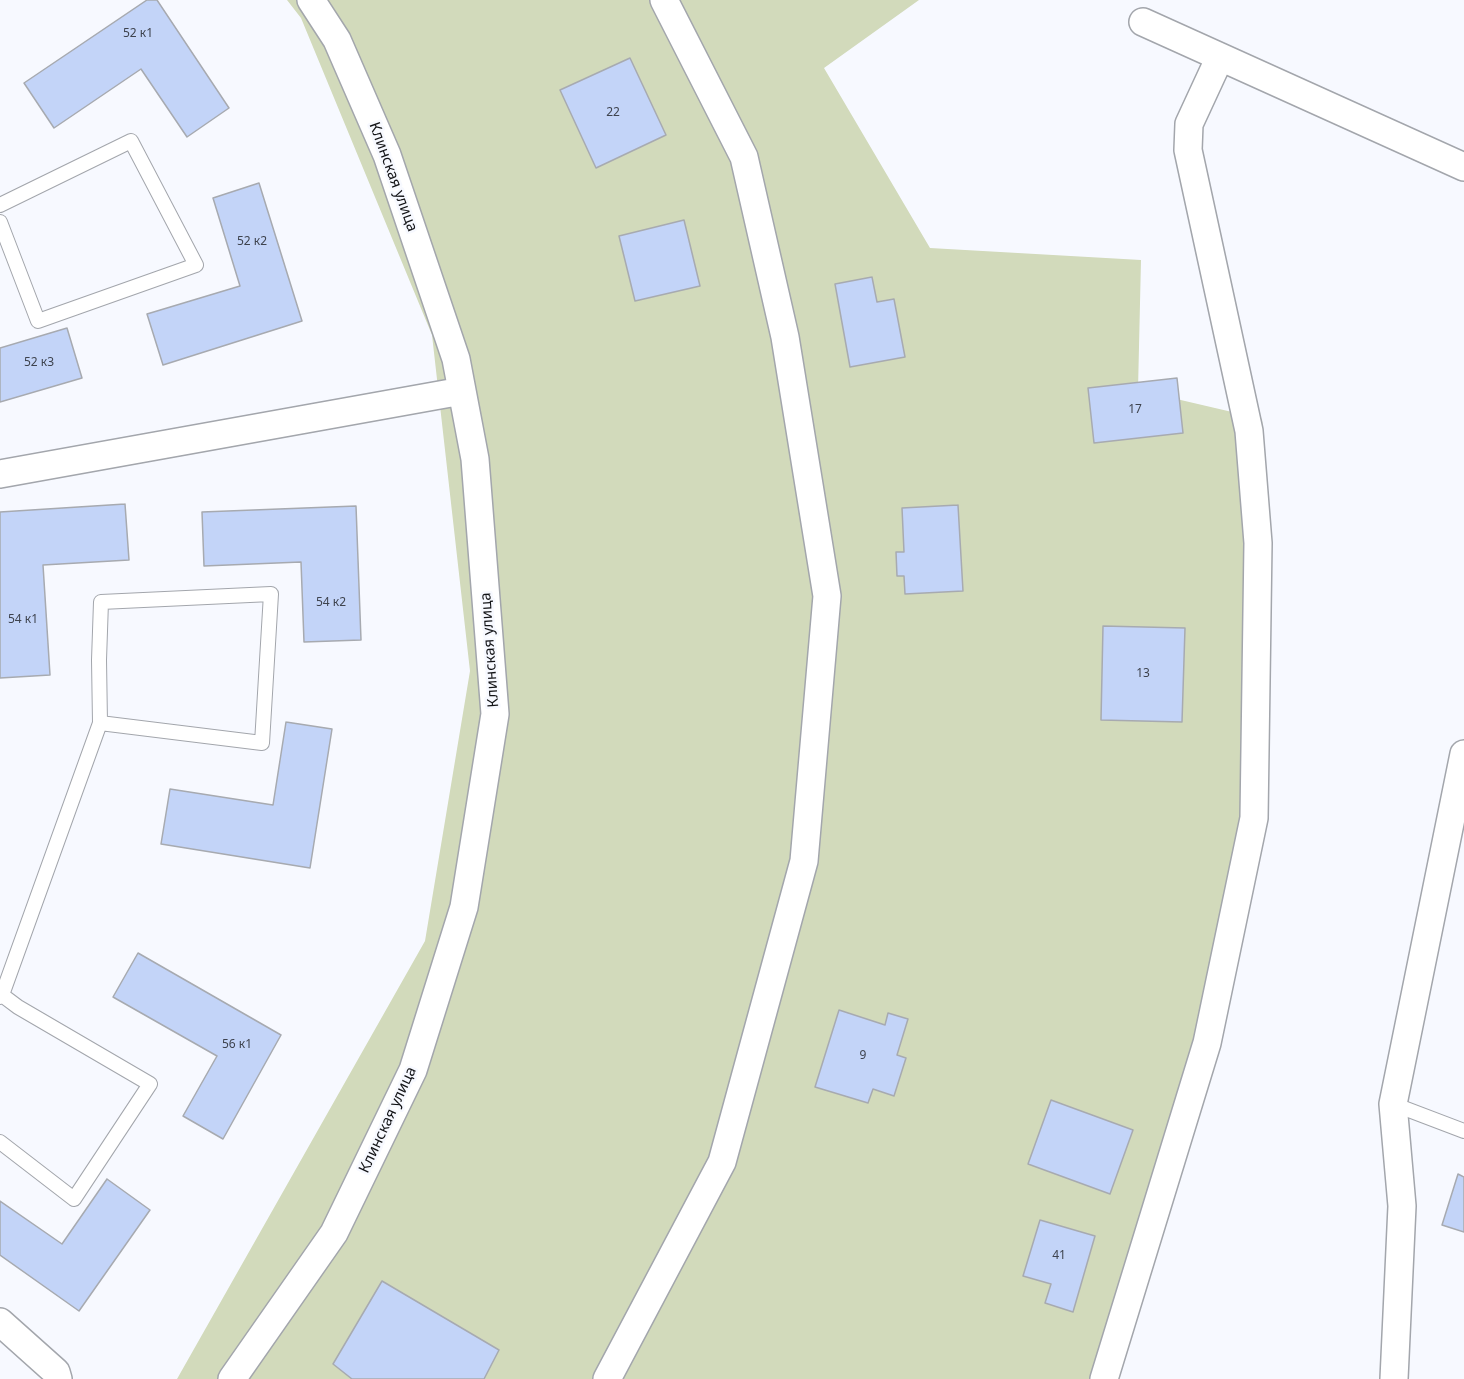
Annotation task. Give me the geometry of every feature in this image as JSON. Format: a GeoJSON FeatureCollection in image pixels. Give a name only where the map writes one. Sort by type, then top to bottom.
{"type":"FeatureCollection","features":[{"type":"Feature","properties":{"kind":"street","name":"Клинская улица"},"geometry":{"type":"LineString","coordinates":[[232,1379],[334,1233],[413,1070],[464,907],[495,714],[475,459],[456,358],[387,155],[337,40],[311,0]]}},
{"type":"Feature","properties":{"kind":"street"},"geometry":{"type":"LineString","coordinates":[[607,1379],[722,1161],[804,861],[827,596],[785,337],[744,157],[664,0]]}},
{"type":"Feature","properties":{"kind":"street"},"geometry":{"type":"LineString","coordinates":[[1143,22],[1464,167]]}},
{"type":"Feature","properties":{"kind":"street"},"geometry":{"type":"LineString","coordinates":[[1104,1379],[1207,1043],[1254,818],[1258,543],[1249,431],[1188,150],[1189,123],[1220,57]]}},
{"type":"Feature","properties":{"kind":"street"},"geometry":{"type":"LineString","coordinates":[[0,474],[462,391]]}},
{"type":"Feature","properties":{"kind":"street"},"geometry":{"type":"LineString","coordinates":[[1394,1379],[1402,1206],[1393,1104],[1464,754]]}},
{"type":"Feature","properties":{"kind":"street"},"geometry":{"type":"LineString","coordinates":[[0,1322],[56,1372],[58,1379]]}},
{"type":"Feature","properties":{"kind":"lane"},"geometry":{"type":"LineString","coordinates":[[0,205],[131,141],[196,265],[38,321],[0,222]]}},
{"type":"Feature","properties":{"kind":"lane"},"geometry":{"type":"LineString","coordinates":[[0,1142],[74,1199],[150,1084],[1,996],[100,723],[101,602],[271,594],[262,743],[100,723]]}},
{"type":"Feature","properties":{"kind":"lane"},"geometry":{"type":"LineString","coordinates":[[1393,1104],[1464,1131]]}},
{"type":"Feature","properties":{"kind":"green space"},"geometry":{"type":"Polygon","coordinates":[[[287,0],[919,0],[824,68],[930,248],[1141,260],[1138,390],[1262,419],[1272,543],[1267,820],[1221,1046],[1119,1379],[177,1379],[425,941],[470,671],[432,335],[301,18],[287,0]]]}},
{"type":"Feature","properties":{"kind":"building"},"geometry":{"type":"Polygon","coordinates":[[[147,0],[157,0],[229,108],[187,137],[141,69],[54,128],[24,83],[147,0]]]}},
{"type":"Feature","properties":{"kind":"building"},"geometry":{"type":"Polygon","coordinates":[[[630,58],[666,135],[596,168],[560,90],[630,58]]]}},
{"type":"Feature","properties":{"kind":"building"},"geometry":{"type":"Polygon","coordinates":[[[259,183],[302,321],[163,365],[147,314],[240,286],[213,198],[259,183]]]}},
{"type":"Feature","properties":{"kind":"building"},"geometry":{"type":"Polygon","coordinates":[[[684,220],[700,286],[635,301],[619,236],[684,220]]]}},
{"type":"Feature","properties":{"kind":"building"},"geometry":{"type":"Polygon","coordinates":[[[872,277],[877,302],[894,299],[905,357],[850,367],[835,284],[872,277]]]}},
{"type":"Feature","properties":{"kind":"building"},"geometry":{"type":"Polygon","coordinates":[[[67,328],[82,378],[0,402],[0,348],[67,328]]]}},
{"type":"Feature","properties":{"kind":"building"},"geometry":{"type":"Polygon","coordinates":[[[1177,378],[1183,433],[1094,443],[1088,388],[1177,378]]]}},
{"type":"Feature","properties":{"kind":"building"},"geometry":{"type":"Polygon","coordinates":[[[125,504],[129,560],[43,565],[50,675],[0,678],[0,512],[125,504]]]}},
{"type":"Feature","properties":{"kind":"building"},"geometry":{"type":"Polygon","coordinates":[[[958,505],[963,591],[905,594],[904,576],[897,576],[896,552],[904,552],[902,508],[958,505]]]}},
{"type":"Feature","properties":{"kind":"building"},"geometry":{"type":"Polygon","coordinates":[[[356,506],[361,640],[304,642],[301,562],[204,566],[202,512],[356,506]]]}},
{"type":"Feature","properties":{"kind":"building"},"geometry":{"type":"Polygon","coordinates":[[[1103,626],[1185,628],[1182,722],[1101,720],[1103,626]]]}},
{"type":"Feature","properties":{"kind":"building"},"geometry":{"type":"Polygon","coordinates":[[[286,722],[332,729],[310,868],[161,844],[170,789],[273,805],[286,722]]]}},
{"type":"Feature","properties":{"kind":"building"},"geometry":{"type":"Polygon","coordinates":[[[138,953],[281,1035],[223,1139],[183,1116],[217,1056],[113,997],[138,953]]]}},
{"type":"Feature","properties":{"kind":"building"},"geometry":{"type":"Polygon","coordinates":[[[839,1010],[885,1025],[888,1013],[908,1019],[897,1055],[906,1058],[894,1096],[873,1089],[868,1103],[815,1087],[839,1010]]]}},
{"type":"Feature","properties":{"kind":"building"},"geometry":{"type":"Polygon","coordinates":[[[1051,1100],[1133,1130],[1110,1194],[1028,1164],[1051,1100]]]}},
{"type":"Feature","properties":{"kind":"building"},"geometry":{"type":"Polygon","coordinates":[[[1458,1174],[1464,1177],[1464,1232],[1442,1225],[1458,1174]]]}},
{"type":"Feature","properties":{"kind":"building"},"geometry":{"type":"Polygon","coordinates":[[[107,1179],[150,1210],[79,1311],[0,1255],[0,1201],[62,1244],[107,1179]]]}},
{"type":"Feature","properties":{"kind":"building"},"geometry":{"type":"Polygon","coordinates":[[[1040,1220],[1095,1236],[1073,1312],[1045,1303],[1051,1284],[1023,1276],[1040,1220]]]}},
{"type":"Feature","properties":{"kind":"building"},"geometry":{"type":"Polygon","coordinates":[[[382,1281],[499,1350],[484,1379],[352,1379],[333,1364],[382,1281]]]}}]}
